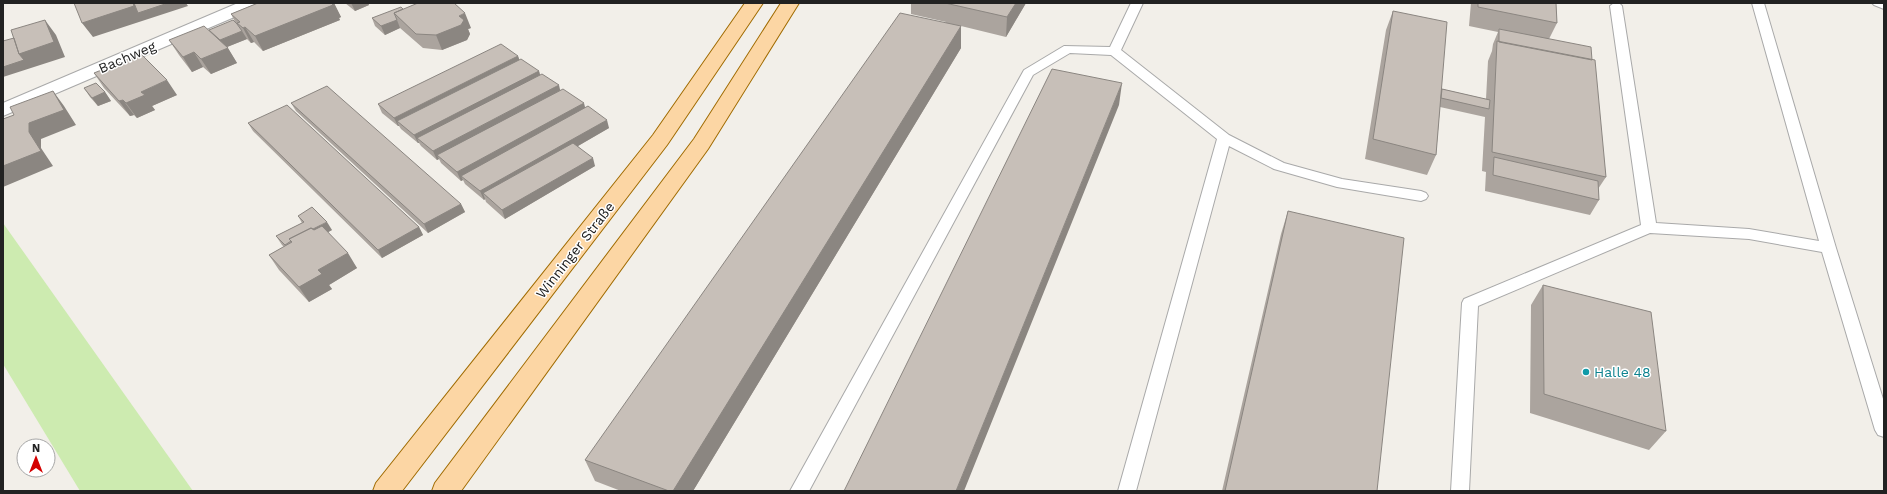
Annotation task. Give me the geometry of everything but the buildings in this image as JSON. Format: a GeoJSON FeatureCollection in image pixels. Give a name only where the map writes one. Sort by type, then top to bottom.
{"type":"FeatureCollection","features":[{"type":"Feature","properties":{"kind":"main road","name":"Winninger Straße"},"geometry":{"type":"LineString","coordinates":[[386,491],[660,140],[754,3]]}},
{"type":"Feature","properties":{"kind":"main road"},"geometry":{"type":"LineString","coordinates":[[445,491],[701,144],[790,3]]}},
{"type":"Feature","properties":{"kind":"street","name":"Bachweg"},"geometry":{"type":"LineString","coordinates":[[3,110],[252,3]]}},
{"type":"Feature","properties":{"kind":"lane"},"geometry":{"type":"LineString","coordinates":[[1114,51],[1137,3]]}},
{"type":"Feature","properties":{"kind":"lane"},"geometry":{"type":"LineString","coordinates":[[1758,3],[1828,248],[1884,430]]}},
{"type":"Feature","properties":{"kind":"lane"},"geometry":{"type":"LineString","coordinates":[[1878,3],[1884,6]]}},
{"type":"Feature","properties":{"kind":"lane"},"geometry":{"type":"LineString","coordinates":[[1616,6],[1649,228]]}},
{"type":"Feature","properties":{"kind":"lane"},"geometry":{"type":"LineString","coordinates":[[799,491],[1028,73],[1068,49],[1114,51],[1224,138],[1279,166],[1342,184],[1420,196]]}},
{"type":"Feature","properties":{"kind":"lane"},"geometry":{"type":"LineString","coordinates":[[1127,491],[1224,138]]}},
{"type":"Feature","properties":{"kind":"lane"},"geometry":{"type":"LineString","coordinates":[[1460,491],[1470,303],[1649,228],[1749,234],[1828,248]]}},
{"type":"Feature","properties":{"kind":"green space"},"geometry":{"type":"Polygon","coordinates":[[[3,223],[193,491],[80,491],[56,451],[56,438],[48,438],[3,364],[3,223]]]}},
{"type":"Feature","properties":{"kind":"place","name":"Halle 48"},"geometry":{"type":"Point","coordinates":[1586,372]}}]}
